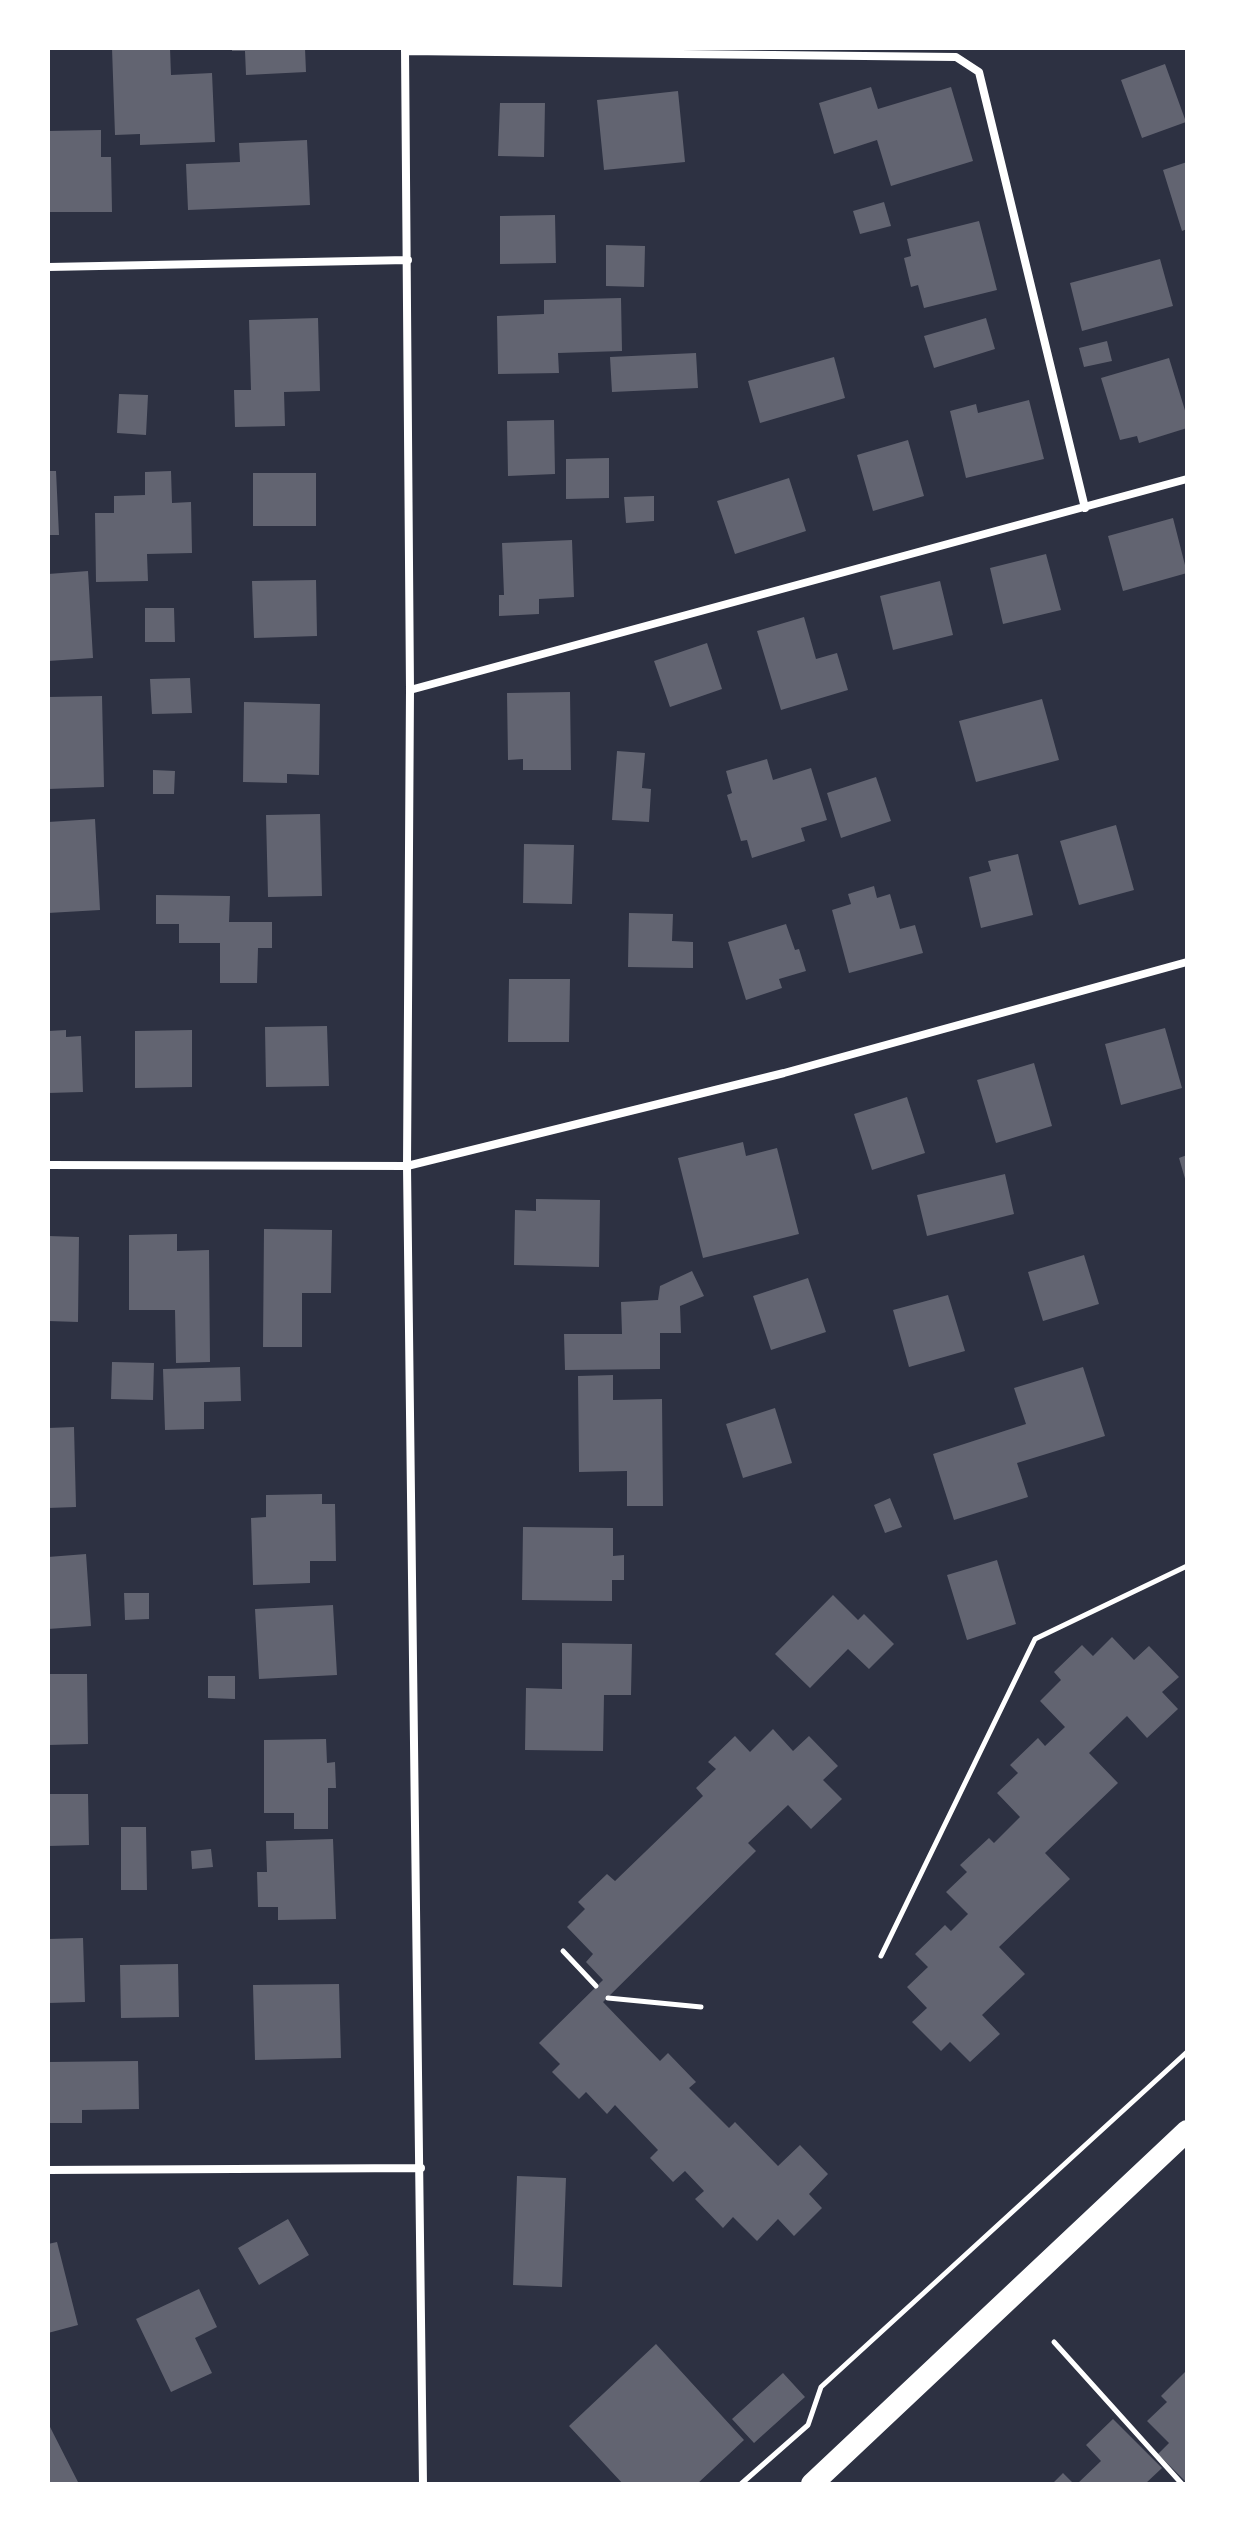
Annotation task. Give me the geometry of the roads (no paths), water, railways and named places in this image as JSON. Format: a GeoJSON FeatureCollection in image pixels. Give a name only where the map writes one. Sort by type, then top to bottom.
{"type":"FeatureCollection","features":[{"type":"Feature","properties":{"kind":"highway"},"geometry":{"type":"LineString","coordinates":[[812,2484],[1187,2131]]}},
{"type":"Feature","properties":{"kind":"street"},"geometry":{"type":"LineString","coordinates":[[423,2484],[407,1166],[410,690],[405,49],[956,57],[968,64],[979,72],[1085,508]]}},
{"type":"Feature","properties":{"kind":"street"},"geometry":{"type":"LineString","coordinates":[[48,267],[408,260]]}},
{"type":"Feature","properties":{"kind":"street"},"geometry":{"type":"LineString","coordinates":[[410,690],[1187,479]]}},
{"type":"Feature","properties":{"kind":"street"},"geometry":{"type":"LineString","coordinates":[[48,1165],[407,1166],[784,1073],[1187,962]]}},
{"type":"Feature","properties":{"kind":"street"},"geometry":{"type":"LineString","coordinates":[[48,2170],[421,2168]]}}]}
